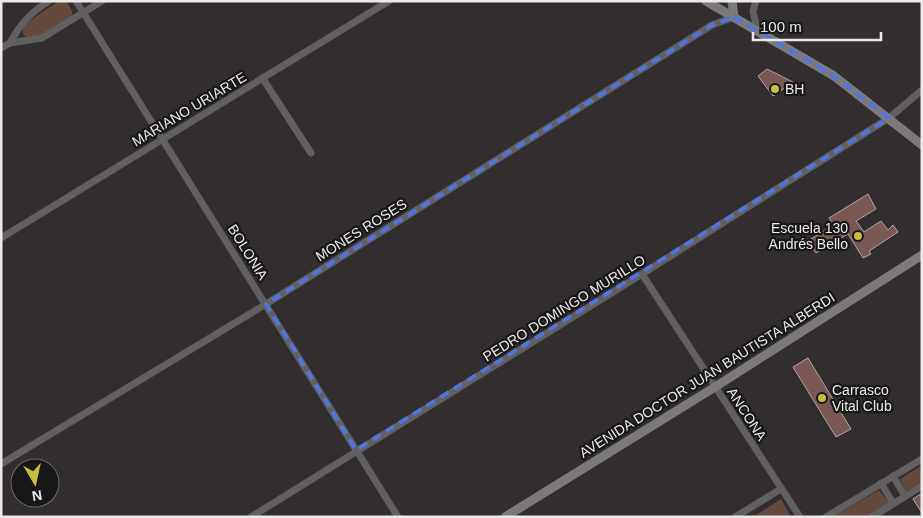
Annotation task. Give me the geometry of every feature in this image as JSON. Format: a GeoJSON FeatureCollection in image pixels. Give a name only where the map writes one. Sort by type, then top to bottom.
{"type":"FeatureCollection","features":[{"type":"Feature","properties":{"kind":"street"},"geometry":{"type":"LineString","coordinates":[[10,42],[19,25],[49,1]]}},
{"type":"Feature","properties":{"kind":"street","name":"BOLONIA"},"geometry":{"type":"LineString","coordinates":[[76,1],[398,517]]}},
{"type":"Feature","properties":{"kind":"street"},"geometry":{"type":"LineString","coordinates":[[1,48],[10,42],[42,38],[102,1]]}},
{"type":"Feature","properties":{"kind":"street","name":"MARIANO URIARTE"},"geometry":{"type":"LineString","coordinates":[[1,238],[389,1]]}},
{"type":"Feature","properties":{"kind":"street"},"geometry":{"type":"LineString","coordinates":[[732,1],[734,17]]}},
{"type":"Feature","properties":{"kind":"street"},"geometry":{"type":"LineString","coordinates":[[756,1],[753,11],[757,30]]}},
{"type":"Feature","properties":{"kind":"street"},"geometry":{"type":"LineString","coordinates":[[709,2],[834,76],[922,145]]}},
{"type":"Feature","properties":{"kind":"street","name":"MONES ROSES"},"geometry":{"type":"LineString","coordinates":[[1,464],[266,304],[712,25],[734,17]]}},
{"type":"Feature","properties":{"kind":"street"},"geometry":{"type":"LineString","coordinates":[[263,79],[311,153]]}},
{"type":"Feature","properties":{"kind":"street","name":"PEDRO DOMINGO MURILLO"},"geometry":{"type":"LineString","coordinates":[[251,517],[889,118],[922,90]]}},
{"type":"Feature","properties":{"kind":"street","name":"AVENIDA DOCTOR JUAN BAUTISTA ALBERDI"},"geometry":{"type":"LineString","coordinates":[[505,517],[715,387],[922,255]]}},
{"type":"Feature","properties":{"kind":"street","name":"ANCONA"},"geometry":{"type":"LineString","coordinates":[[642,274],[780,489],[800,517]]}},
{"type":"Feature","properties":{"kind":"street"},"geometry":{"type":"LineString","coordinates":[[826,517],[922,459]]}},
{"type":"Feature","properties":{"kind":"street"},"geometry":{"type":"LineString","coordinates":[[893,476],[905,496]]}},
{"type":"Feature","properties":{"kind":"street"},"geometry":{"type":"LineString","coordinates":[[881,483],[893,503]]}},
{"type":"Feature","properties":{"kind":"street"},"geometry":{"type":"LineString","coordinates":[[872,517],[922,486]]}},
{"type":"Feature","properties":{"kind":"street"},"geometry":{"type":"LineString","coordinates":[[735,517],[780,489]]}},
{"type":"Feature","properties":{"kind":"highlighted area"},"geometry":{"type":"Polygon","coordinates":[[[734,17],[834,76],[889,118],[356,450],[266,304],[712,25],[734,17]]]}},
{"type":"Feature","properties":{"kind":"shaded area"},"geometry":{"type":"Polygon","coordinates":[[[59,1],[67,2],[72,11],[72,16],[40,36],[26,37],[23,34],[28,23],[59,1]]]}},
{"type":"Feature","properties":{"kind":"shaded area"},"geometry":{"type":"Polygon","coordinates":[[[922,465],[922,483],[906,491],[900,479],[922,465]]]}},
{"type":"Feature","properties":{"kind":"shaded area"},"geometry":{"type":"Polygon","coordinates":[[[879,490],[889,503],[870,517],[833,517],[879,490]]]}},
{"type":"Feature","properties":{"kind":"shaded area"},"geometry":{"type":"Polygon","coordinates":[[[781,499],[791,517],[753,517],[781,499]]]}},
{"type":"Feature","properties":{"kind":"building","name":"BH"},"geometry":{"type":"Polygon","coordinates":[[[767,69],[793,82],[773,96],[758,76],[767,69]]]}},
{"type":"Feature","properties":{"kind":"building"},"geometry":{"type":"Polygon","coordinates":[[[868,194],[876,209],[856,221],[864,232],[881,221],[888,230],[893,225],[898,232],[869,251],[871,254],[863,258],[848,234],[816,253],[808,241],[833,225],[829,218],[868,194]]]}},
{"type":"Feature","properties":{"kind":"building","name":"Carrasco Vital Club"},"geometry":{"type":"Polygon","coordinates":[[[808,358],[851,429],[836,437],[793,367],[808,358]]]}},
{"type":"Feature","properties":{"kind":"building"},"geometry":{"type":"Polygon","coordinates":[[[922,493],[922,513],[913,499],[922,493]]]}},
{"type":"Feature","properties":{"kind":"place","name":"BH"},"geometry":{"type":"Point","coordinates":[775,89]}},
{"type":"Feature","properties":{"kind":"place","name":"Escuela 130 Andrés Bello"},"geometry":{"type":"Point","coordinates":[858,236]}},
{"type":"Feature","properties":{"kind":"place","name":"Carrasco Vital Club"},"geometry":{"type":"Point","coordinates":[822,398]}}]}
